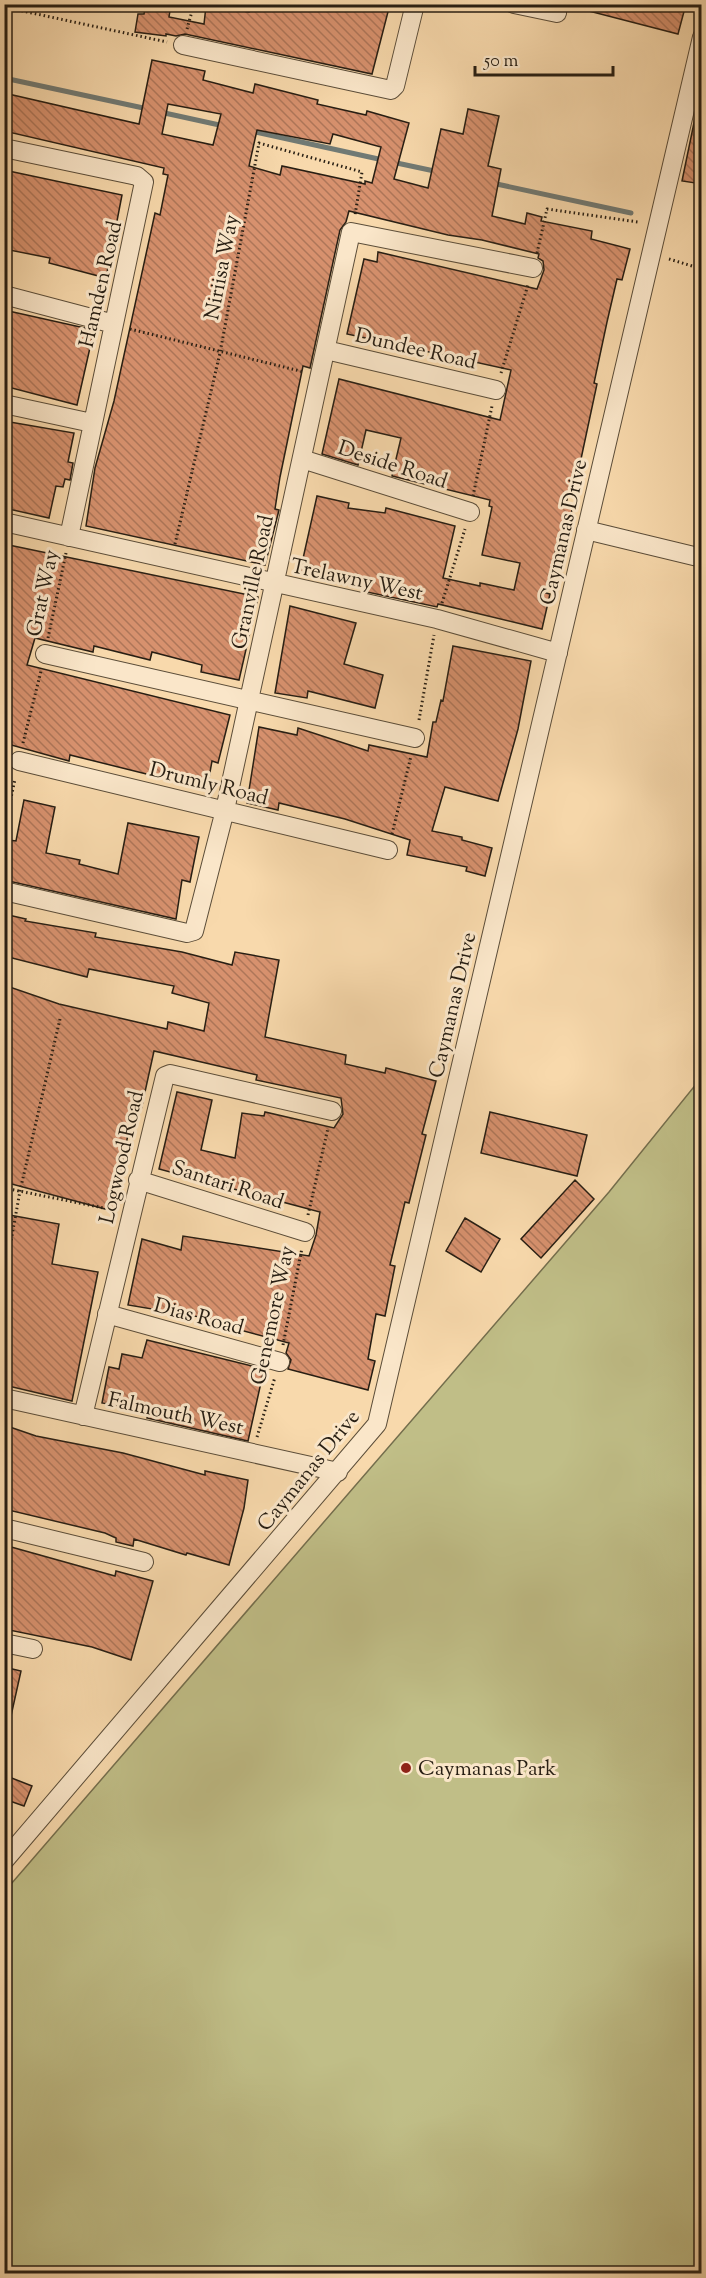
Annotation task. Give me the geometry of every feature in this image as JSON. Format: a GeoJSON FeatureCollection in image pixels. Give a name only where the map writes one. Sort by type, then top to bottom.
{"type":"FeatureCollection","features":[{"type":"Feature","properties":{"kind":"street"},"geometry":{"type":"LineString","coordinates":[[183,45],[391,90],[395,86],[415,4]]}},
{"type":"Feature","properties":{"kind":"street"},"geometry":{"type":"LineString","coordinates":[[514,4],[557,13]]}},
{"type":"Feature","properties":{"kind":"street","name":"Caymanas Drive"},"geometry":{"type":"LineString","coordinates":[[4,1861],[377,1424],[702,37]]}},
{"type":"Feature","properties":{"kind":"street","name":"Hamden Road"},"geometry":{"type":"LineString","coordinates":[[4,148],[137,176],[144,182],[69,537]]}},
{"type":"Feature","properties":{"kind":"street"},"geometry":{"type":"LineString","coordinates":[[351,232],[533,268]]}},
{"type":"Feature","properties":{"kind":"street","name":"Granville Road"},"geometry":{"type":"LineString","coordinates":[[4,891],[186,933],[194,931],[225,810],[351,232]]}},
{"type":"Feature","properties":{"kind":"street"},"geometry":{"type":"LineString","coordinates":[[4,295],[114,324]]}},
{"type":"Feature","properties":{"kind":"street","name":"Dundee Road"},"geometry":{"type":"LineString","coordinates":[[326,350],[496,390]]}},
{"type":"Feature","properties":{"kind":"street"},"geometry":{"type":"LineString","coordinates":[[4,404],[92,423]]}},
{"type":"Feature","properties":{"kind":"street","name":"Deside Road"},"geometry":{"type":"LineString","coordinates":[[302,459],[470,512]]}},
{"type":"Feature","properties":{"kind":"street","name":"Trelawny West"},"geometry":{"type":"LineString","coordinates":[[4,522],[437,619],[558,653]]}},
{"type":"Feature","properties":{"kind":"street"},"geometry":{"type":"LineString","coordinates":[[586,530],[702,558]]}},
{"type":"Feature","properties":{"kind":"street"},"geometry":{"type":"LineString","coordinates":[[45,654],[250,698],[416,738]]}},
{"type":"Feature","properties":{"kind":"street","name":"Drumly Road"},"geometry":{"type":"LineString","coordinates":[[19,761],[388,850]]}},
{"type":"Feature","properties":{"kind":"street","name":"Logwood Road"},"geometry":{"type":"LineString","coordinates":[[83,1416],[162,1081],[170,1074],[332,1111]]}},
{"type":"Feature","properties":{"kind":"street","name":"Santari Road"},"geometry":{"type":"LineString","coordinates":[[138,1180],[305,1232]]}},
{"type":"Feature","properties":{"kind":"street","name":"Dias Road"},"geometry":{"type":"LineString","coordinates":[[107,1314],[280,1362]]}},
{"type":"Feature","properties":{"kind":"street","name":"Falmouth West"},"geometry":{"type":"LineString","coordinates":[[4,1398],[338,1472]]}},
{"type":"Feature","properties":{"kind":"street"},"geometry":{"type":"LineString","coordinates":[[4,1528],[144,1562]]}},
{"type":"Feature","properties":{"kind":"street"},"geometry":{"type":"LineString","coordinates":[[4,1643],[33,1649]]}},
{"type":"Feature","properties":{"kind":"path"},"geometry":{"type":"LineString","coordinates":[[4,7],[183,45],[194,4]]}},
{"type":"Feature","properties":{"kind":"path","name":"Niriisa Way"},"geometry":{"type":"LineString","coordinates":[[171,560],[220,353],[259,143],[362,172],[351,232]]}},
{"type":"Feature","properties":{"kind":"path"},"geometry":{"type":"LineString","coordinates":[[651,252],[702,269]]}},
{"type":"Feature","properties":{"kind":"path"},"geometry":{"type":"LineString","coordinates":[[114,324],[220,353],[320,376]]}},
{"type":"Feature","properties":{"kind":"path","name":"Grat Way"},"geometry":{"type":"LineString","coordinates":[[4,831],[45,654],[69,537]]}},
{"type":"Feature","properties":{"kind":"path"},"geometry":{"type":"LineString","coordinates":[[4,1280],[20,1191],[60,1019]]}},
{"type":"Feature","properties":{"kind":"path","name":"Genemore Way"},"geometry":{"type":"LineString","coordinates":[[253,1453],[280,1362],[305,1232],[332,1111]]}},
{"type":"Feature","properties":{"kind":"path"},"geometry":{"type":"LineString","coordinates":[[4,1188],[130,1213]]}},
{"type":"Feature","properties":{"kind":"shaded area","name":"Caymanas Park"},"geometry":{"type":"Polygon","coordinates":[[[701,1078],[701,2273],[5,2273],[5,1891],[609,1192],[701,1078]]]}},
{"type":"Feature","properties":{"kind":"building"},"geometry":{"type":"Polygon","coordinates":[[[146,4],[171,4],[169,17],[204,24],[206,6],[249,12],[250,4],[390,4],[372,74],[185,34],[176,36],[166,34],[166,36],[135,32],[138,14],[144,14],[146,4]]]}},
{"type":"Feature","properties":{"kind":"building"},"geometry":{"type":"Polygon","coordinates":[[[582,4],[686,4],[678,34],[581,9],[582,4]]]}},
{"type":"Feature","properties":{"kind":"building"},"geometry":{"type":"Polygon","coordinates":[[[152,60],[205,71],[203,80],[253,93],[255,84],[318,100],[317,104],[366,115],[367,111],[409,123],[394,179],[428,188],[441,129],[463,134],[468,109],[499,116],[488,166],[501,169],[492,216],[525,224],[527,213],[542,217],[541,221],[592,231],[591,239],[630,249],[622,280],[617,279],[607,322],[594,383],[597,384],[578,473],[573,472],[566,504],[573,506],[565,537],[559,535],[546,593],[550,594],[542,629],[438,604],[437,607],[367,592],[368,588],[300,572],[317,496],[349,503],[348,508],[385,513],[386,508],[455,526],[443,578],[514,590],[520,563],[482,555],[492,507],[489,506],[490,500],[392,476],[401,438],[366,430],[358,465],[322,454],[339,379],[500,420],[511,370],[347,334],[364,259],[377,262],[378,252],[537,289],[544,270],[543,261],[538,258],[539,254],[482,240],[448,235],[349,211],[346,222],[340,230],[310,368],[303,366],[280,477],[275,509],[279,510],[265,565],[86,526],[95,468],[114,401],[155,213],[160,215],[168,175],[163,174],[164,168],[4,131],[4,93],[139,124],[152,60]],[[168,104],[162,134],[213,145],[221,114],[168,104]],[[257,130],[249,166],[280,175],[282,166],[365,184],[365,181],[372,183],[381,147],[333,134],[330,144],[257,130]]]}},
{"type":"Feature","properties":{"kind":"building"},"geometry":{"type":"Polygon","coordinates":[[[696,113],[702,114],[702,184],[682,181],[696,113]]]}},
{"type":"Feature","properties":{"kind":"building"},"geometry":{"type":"Polygon","coordinates":[[[4,170],[122,195],[106,278],[49,263],[50,258],[4,249],[4,170]]]}},
{"type":"Feature","properties":{"kind":"building"},"geometry":{"type":"Polygon","coordinates":[[[4,310],[94,330],[77,405],[4,386],[4,310]]]}},
{"type":"Feature","properties":{"kind":"building"},"geometry":{"type":"Polygon","coordinates":[[[4,421],[74,433],[68,462],[73,463],[70,480],[65,479],[63,487],[56,486],[49,518],[4,508],[4,421]]]}},
{"type":"Feature","properties":{"kind":"building"},"geometry":{"type":"Polygon","coordinates":[[[4,544],[258,597],[239,680],[201,672],[202,665],[152,652],[150,660],[94,646],[93,652],[35,638],[27,665],[230,715],[218,763],[212,761],[207,789],[70,755],[69,761],[4,743],[4,544]]]}},
{"type":"Feature","properties":{"kind":"building"},"geometry":{"type":"Polygon","coordinates":[[[290,606],[356,623],[344,664],[383,675],[375,708],[308,691],[307,698],[275,693],[290,606]]]}},
{"type":"Feature","properties":{"kind":"building"},"geometry":{"type":"Polygon","coordinates":[[[453,646],[531,661],[518,729],[498,801],[445,787],[432,831],[462,837],[462,840],[492,848],[485,876],[466,871],[467,867],[407,855],[410,840],[345,819],[279,803],[278,810],[247,803],[259,727],[297,735],[298,728],[368,751],[369,745],[427,757],[433,722],[436,722],[441,700],[443,701],[453,646]]]}},
{"type":"Feature","properties":{"kind":"building"},"geometry":{"type":"Polygon","coordinates":[[[24,800],[55,807],[46,853],[80,860],[79,864],[118,874],[128,823],[199,837],[190,882],[182,880],[176,919],[4,880],[9,840],[16,841],[24,800]]]}},
{"type":"Feature","properties":{"kind":"building"},"geometry":{"type":"Polygon","coordinates":[[[4,914],[26,919],[25,921],[96,933],[95,937],[182,952],[232,965],[235,952],[279,960],[265,1037],[346,1055],[345,1064],[385,1073],[386,1068],[436,1081],[422,1134],[426,1135],[409,1203],[405,1202],[390,1265],[395,1266],[385,1316],[376,1314],[368,1359],[375,1361],[368,1390],[288,1369],[291,1360],[286,1353],[289,1343],[229,1327],[230,1322],[128,1305],[142,1239],[181,1250],[183,1236],[309,1256],[316,1235],[320,1212],[159,1169],[177,1092],[212,1100],[201,1150],[235,1158],[242,1113],[264,1116],[265,1112],[334,1128],[343,1114],[341,1098],[256,1080],[257,1075],[154,1051],[141,1110],[133,1108],[114,1208],[110,1207],[109,1210],[4,1182],[4,985],[59,1004],[167,1029],[168,1022],[204,1031],[209,1003],[172,993],[174,986],[89,969],[87,977],[4,956],[4,914]]]}},
{"type":"Feature","properties":{"kind":"building"},"geometry":{"type":"Polygon","coordinates":[[[490,1112],[587,1135],[577,1176],[481,1153],[490,1112]]]}},
{"type":"Feature","properties":{"kind":"building"},"geometry":{"type":"Polygon","coordinates":[[[575,1180],[594,1199],[541,1258],[521,1239],[575,1180]]]}},
{"type":"Feature","properties":{"kind":"building"},"geometry":{"type":"Polygon","coordinates":[[[4,1214],[59,1224],[52,1264],[98,1272],[72,1401],[4,1385],[10,1352],[4,1351],[4,1334],[11,1297],[4,1296],[4,1214]]]}},
{"type":"Feature","properties":{"kind":"building"},"geometry":{"type":"Polygon","coordinates":[[[465,1218],[500,1239],[481,1272],[446,1251],[465,1218]]]}},
{"type":"Feature","properties":{"kind":"building"},"geometry":{"type":"Polygon","coordinates":[[[147,1340],[264,1369],[248,1441],[147,1418],[149,1411],[102,1403],[109,1367],[119,1369],[122,1354],[142,1358],[147,1340]]]}},
{"type":"Feature","properties":{"kind":"building"},"geometry":{"type":"Polygon","coordinates":[[[4,1425],[36,1436],[123,1453],[205,1475],[205,1471],[248,1480],[244,1508],[229,1565],[134,1539],[133,1546],[116,1542],[116,1538],[105,1533],[4,1509],[4,1425]]]}},
{"type":"Feature","properties":{"kind":"building"},"geometry":{"type":"Polygon","coordinates":[[[4,1545],[115,1576],[116,1571],[153,1581],[131,1660],[92,1647],[4,1629],[4,1545]]]}},
{"type":"Feature","properties":{"kind":"building"},"geometry":{"type":"Polygon","coordinates":[[[4,1667],[21,1671],[11,1716],[4,1716],[4,1667]]]}},
{"type":"Feature","properties":{"kind":"building"},"geometry":{"type":"Polygon","coordinates":[[[4,1775],[32,1786],[24,1806],[4,1799],[4,1775]]]}},
{"type":"Feature","properties":{"kind":"waterway"},"geometry":{"type":"LineString","coordinates":[[4,78],[148,109]]}},
{"type":"Feature","properties":{"kind":"waterway"},"geometry":{"type":"LineString","coordinates":[[160,112],[224,126]]}},
{"type":"Feature","properties":{"kind":"waterway"},"geometry":{"type":"LineString","coordinates":[[251,131],[383,160]]}},
{"type":"Feature","properties":{"kind":"waterway"},"geometry":{"type":"LineString","coordinates":[[392,162],[439,172]]}},
{"type":"Feature","properties":{"kind":"waterway"},"geometry":{"type":"LineString","coordinates":[[492,183],[631,213]]}},
{"type":"Feature","properties":{"kind":"place","name":"Caymanas Park"},"geometry":{"type":"Point","coordinates":[406,1768]}}]}
